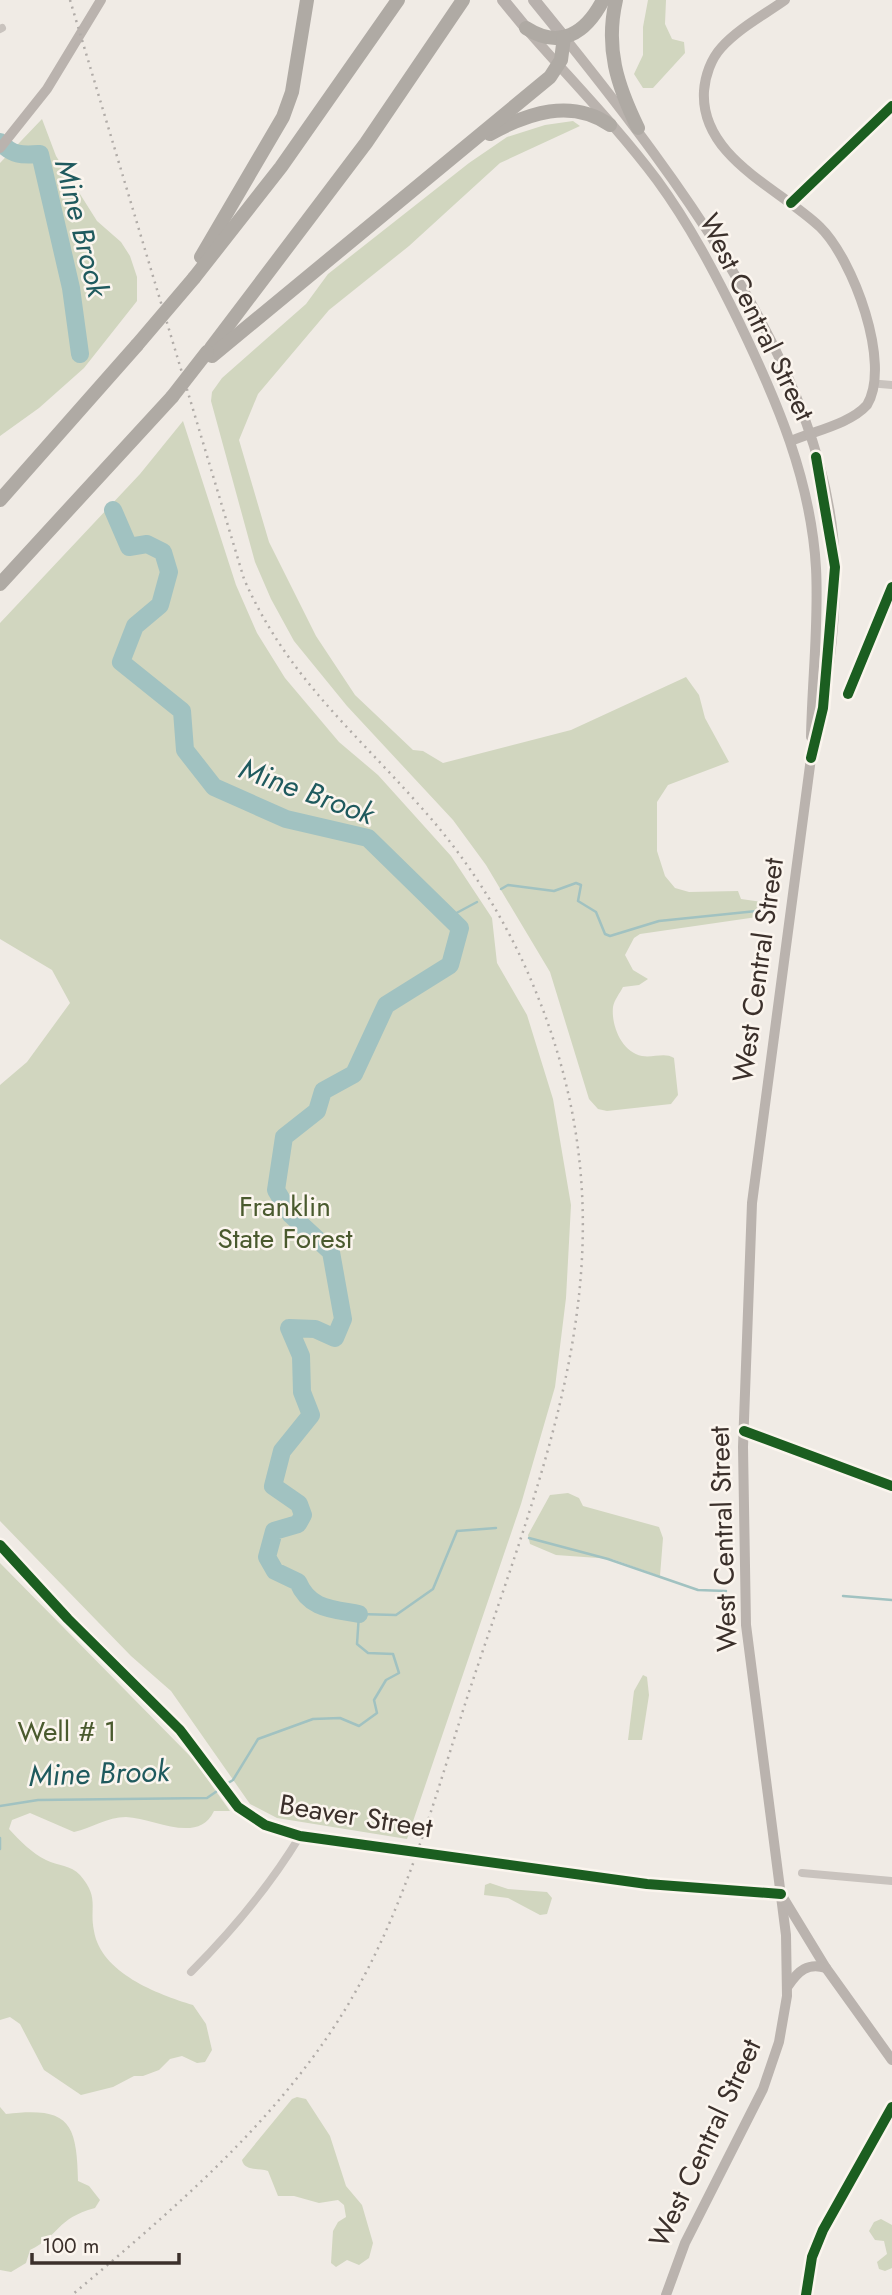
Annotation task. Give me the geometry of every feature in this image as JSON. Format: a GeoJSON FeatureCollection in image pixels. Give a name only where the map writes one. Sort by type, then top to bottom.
{"type":"FeatureCollection","features":[{"type":"Feature","properties":{"kind":"highway"},"geometry":{"type":"LineString","coordinates":[[192,276],[283,117],[292,92],[307,0]]}},
{"type":"Feature","properties":{"kind":"highway"},"geometry":{"type":"LineString","coordinates":[[0,500],[137,345],[281,167],[398,0]]}},
{"type":"Feature","properties":{"kind":"highway"},"geometry":{"type":"LineString","coordinates":[[0,584],[210,354],[343,175],[463,0]]}},
{"type":"Feature","properties":{"kind":"highway"},"geometry":{"type":"LineString","coordinates":[[526,28],[547,38],[565,37],[584,26],[603,0]]}},
{"type":"Feature","properties":{"kind":"highway"},"geometry":{"type":"LineString","coordinates":[[616,0],[611,35],[614,72],[638,128]]}},
{"type":"Feature","properties":{"kind":"highway"},"geometry":{"type":"LineString","coordinates":[[210,354],[550,77],[558,65],[565,37]]}},
{"type":"Feature","properties":{"kind":"highway"},"geometry":{"type":"LineString","coordinates":[[459,153],[509,124],[552,111],[586,112],[610,125]]}},
{"type":"Feature","properties":{"kind":"main road"},"geometry":{"type":"LineString","coordinates":[[0,148],[57,75],[101,0]]}},
{"type":"Feature","properties":{"kind":"main road","name":"West Central Street"},"geometry":{"type":"LineString","coordinates":[[503,0],[656,179],[698,243],[772,391],[791,441],[809,511],[816,568],[811,758]]}},
{"type":"Feature","properties":{"kind":"main road","name":"West Central Street"},"geometry":{"type":"LineString","coordinates":[[534,0],[638,128],[683,192],[743,292],[786,374],[810,433],[825,496],[835,567],[823,708],[811,758],[752,1203],[744,1431],[742,1503],[747,1625],[788,1953],[788,1986],[779,2042],[763,2089],[687,2240],[666,2295]]}},
{"type":"Feature","properties":{"kind":"main road"},"geometry":{"type":"LineString","coordinates":[[785,0],[722,47],[708,70],[704,88],[707,121],[716,138],[730,154],[821,229],[846,262],[878,341],[882,365],[880,384],[860,411],[791,441]]}},
{"type":"Feature","properties":{"kind":"main road"},"geometry":{"type":"LineString","coordinates":[[781,1894],[826,1968],[892,2060]]}},
{"type":"Feature","properties":{"kind":"main road"},"geometry":{"type":"LineString","coordinates":[[788,1986],[804,1968],[815,1965],[826,1968]]}},
{"type":"Feature","properties":{"kind":"street"},"geometry":{"type":"LineString","coordinates":[[791,203],[892,106]]}},
{"type":"Feature","properties":{"kind":"street"},"geometry":{"type":"LineString","coordinates":[[880,384],[892,385]]}},
{"type":"Feature","properties":{"kind":"street"},"geometry":{"type":"LineString","coordinates":[[848,694],[891,592]]}},
{"type":"Feature","properties":{"kind":"street"},"geometry":{"type":"LineString","coordinates":[[744,1431],[892,1486]]}},
{"type":"Feature","properties":{"kind":"street","name":"Beaver Street"},"geometry":{"type":"LineString","coordinates":[[0,1545],[68,1619],[180,1730],[228,1793],[253,1819],[300,1836],[647,1884],[781,1894]]}},
{"type":"Feature","properties":{"kind":"street"},"geometry":{"type":"LineString","coordinates":[[191,1972],[273,1880],[300,1836]]}},
{"type":"Feature","properties":{"kind":"street"},"geometry":{"type":"LineString","coordinates":[[802,1874],[892,1881]]}},
{"type":"Feature","properties":{"kind":"street"},"geometry":{"type":"LineString","coordinates":[[806,2295],[812,2257],[823,2230],[892,2107]]}},
{"type":"Feature","properties":{"kind":"green space"},"geometry":{"type":"Polygon","coordinates":[[[648,0],[666,0],[665,24],[672,39],[684,42],[685,53],[653,88],[643,88],[634,74],[643,55],[643,27],[648,0]]]}},
{"type":"Feature","properties":{"kind":"green space"},"geometry":{"type":"Polygon","coordinates":[[[42,119],[56,156],[97,221],[121,242],[130,256],[137,277],[137,301],[84,368],[39,408],[0,436],[0,163],[42,119]]]}},
{"type":"Feature","properties":{"kind":"green space"},"geometry":{"type":"Polygon","coordinates":[[[573,121],[580,126],[500,163],[409,246],[329,310],[258,394],[239,440],[269,542],[316,636],[355,695],[413,750],[423,751],[443,763],[571,730],[686,677],[699,695],[705,718],[729,762],[668,785],[657,802],[657,851],[665,876],[675,888],[689,892],[738,891],[741,899],[776,904],[773,912],[757,917],[640,934],[634,938],[625,955],[633,970],[648,979],[639,985],[623,987],[613,1007],[616,1030],[624,1044],[635,1054],[667,1055],[674,1058],[678,1095],[671,1104],[607,1111],[598,1109],[589,1099],[550,972],[486,865],[453,820],[347,706],[294,641],[255,562],[211,401],[212,392],[222,378],[306,304],[328,274],[469,163],[507,137],[545,125],[573,121]]]}},
{"type":"Feature","properties":{"kind":"green space","name":"Franklin State Forest"},"geometry":{"type":"Polygon","coordinates":[[[183,421],[236,585],[257,633],[285,678],[339,742],[378,775],[451,856],[492,918],[497,963],[527,1015],[553,1099],[571,1205],[566,1298],[555,1387],[521,1504],[407,1839],[277,1818],[250,1804],[171,1691],[131,1656],[0,1521],[0,1085],[27,1062],[70,1003],[52,970],[0,939],[0,623],[140,474],[183,421]]]}},
{"type":"Feature","properties":{"kind":"green space"},"geometry":{"type":"Polygon","coordinates":[[[568,1493],[579,1498],[583,1506],[659,1527],[663,1538],[660,1576],[612,1559],[556,1555],[530,1544],[528,1535],[550,1495],[568,1493]]]}},
{"type":"Feature","properties":{"kind":"green space","name":"Well # 1"},"geometry":{"type":"Polygon","coordinates":[[[0,1563],[193,1759],[230,1811],[214,1811],[207,1821],[187,1828],[126,1817],[74,1832],[30,1813],[12,1820],[9,1829],[41,1857],[73,1869],[80,1875],[92,1896],[94,1931],[107,1959],[133,1980],[163,1995],[193,2005],[206,2024],[212,2050],[205,2062],[197,2063],[182,2056],[170,2059],[159,2070],[143,2076],[134,2076],[113,2087],[81,2095],[44,2070],[20,2024],[10,2017],[0,2020],[0,1563]]]}},
{"type":"Feature","properties":{"kind":"green space"},"geometry":{"type":"Polygon","coordinates":[[[643,1675],[647,1677],[649,1695],[642,1740],[628,1740],[634,1691],[643,1675]]]}},
{"type":"Feature","properties":{"kind":"green space"},"geometry":{"type":"Polygon","coordinates":[[[490,1883],[508,1889],[547,1892],[552,1898],[547,1914],[540,1915],[508,1898],[484,1895],[485,1885],[490,1883]]]}},
{"type":"Feature","properties":{"kind":"green space"},"geometry":{"type":"Polygon","coordinates":[[[292,2099],[306,2099],[330,2136],[346,2186],[362,2205],[373,2243],[369,2258],[359,2265],[347,2260],[336,2267],[331,2263],[333,2231],[338,2222],[346,2217],[344,2205],[338,2200],[319,2203],[294,2196],[278,2196],[268,2171],[248,2168],[243,2164],[242,2160],[292,2099]]]}},
{"type":"Feature","properties":{"kind":"green space"},"geometry":{"type":"Polygon","coordinates":[[[0,2107],[6,2114],[43,2113],[56,2116],[65,2122],[75,2144],[78,2181],[89,2186],[100,2200],[95,2208],[72,2217],[48,2239],[30,2250],[26,2263],[11,2272],[0,2270],[0,2107]]]}},
{"type":"Feature","properties":{"kind":"green space"},"geometry":{"type":"Polygon","coordinates":[[[881,2219],[892,2225],[892,2268],[885,2271],[879,2269],[877,2262],[887,2254],[884,2241],[875,2240],[869,2231],[874,2222],[881,2219]]]}},
{"type":"Feature","properties":{"kind":"waterway","name":"Mine Brook"},"geometry":{"type":"LineString","coordinates":[[0,142],[18,154],[40,154],[71,288],[80,354]]}},
{"type":"Feature","properties":{"kind":"waterway","name":"Mine Brook"},"geometry":{"type":"LineString","coordinates":[[113,510],[129,547],[147,544],[163,552],[169,572],[160,605],[135,626],[121,662],[182,711],[185,750],[214,787],[286,819],[368,838],[460,928],[450,965],[386,1005],[354,1074],[323,1091],[317,1111],[284,1137],[276,1190],[291,1215],[331,1252],[343,1319],[335,1338],[315,1329],[289,1328],[301,1356],[302,1392],[311,1415],[282,1451],[273,1486],[299,1504],[303,1515],[298,1524],[274,1531],[267,1557],[275,1571],[298,1582],[308,1598],[315,1603],[359,1614]]}},
{"type":"Feature","properties":{"kind":"waterway"},"geometry":{"type":"LineString","coordinates":[[501,889],[508,885],[554,891],[576,883],[581,885],[578,901],[596,912],[605,934],[610,936],[659,921],[776,909]]}},
{"type":"Feature","properties":{"kind":"waterway"},"geometry":{"type":"LineString","coordinates":[[449,917],[477,902]]}},
{"type":"Feature","properties":{"kind":"waterway","name":"Mine Brook"},"geometry":{"type":"LineString","coordinates":[[225,1785],[233,1780],[258,1739],[313,1719],[340,1718],[359,1726],[377,1713],[374,1700],[386,1680],[399,1673],[393,1654],[368,1653],[357,1644],[359,1614],[396,1615],[433,1589],[457,1531],[496,1528]]}},
{"type":"Feature","properties":{"kind":"waterway"},"geometry":{"type":"LineString","coordinates":[[529,1538],[608,1559],[698,1590],[726,1591]]}},
{"type":"Feature","properties":{"kind":"waterway"},"geometry":{"type":"LineString","coordinates":[[843,1596],[892,1600]]}},
{"type":"Feature","properties":{"kind":"waterway","name":"Mine Brook"},"geometry":{"type":"LineString","coordinates":[[0,1806],[38,1800],[207,1798],[220,1789]]}},
{"type":"Feature","properties":{"kind":"waterway","name":"Mine Brook"},"geometry":{"type":"LineString","coordinates":[[0,1838],[0,1849]]}},
{"type":"Feature","properties":{"kind":"railway"},"geometry":{"type":"LineString","coordinates":[[70,0],[244,579],[261,613],[300,673],[438,826],[487,895],[515,945],[538,997],[568,1090],[581,1180],[581,1267],[571,1352],[552,1437],[412,1867],[378,1949],[334,2027],[277,2102],[213,2170],[144,2234],[72,2295]]}},
{"type":"Feature","properties":{"kind":"cycle path"},"geometry":{"type":"LineString","coordinates":[[791,203],[892,106]]}},
{"type":"Feature","properties":{"kind":"cycle path"},"geometry":{"type":"LineString","coordinates":[[811,758],[823,708],[835,567],[816,457]]}},
{"type":"Feature","properties":{"kind":"cycle path"},"geometry":{"type":"LineString","coordinates":[[848,694],[892,587]]}},
{"type":"Feature","properties":{"kind":"cycle path"},"geometry":{"type":"LineString","coordinates":[[744,1431],[892,1486]]}},
{"type":"Feature","properties":{"kind":"cycle path"},"geometry":{"type":"LineString","coordinates":[[0,1545],[68,1619],[180,1730],[238,1807],[265,1825],[300,1836],[647,1884],[781,1894]]}},
{"type":"Feature","properties":{"kind":"cycle path"},"geometry":{"type":"LineString","coordinates":[[806,2295],[812,2257],[823,2230],[892,2107]]}}]}
